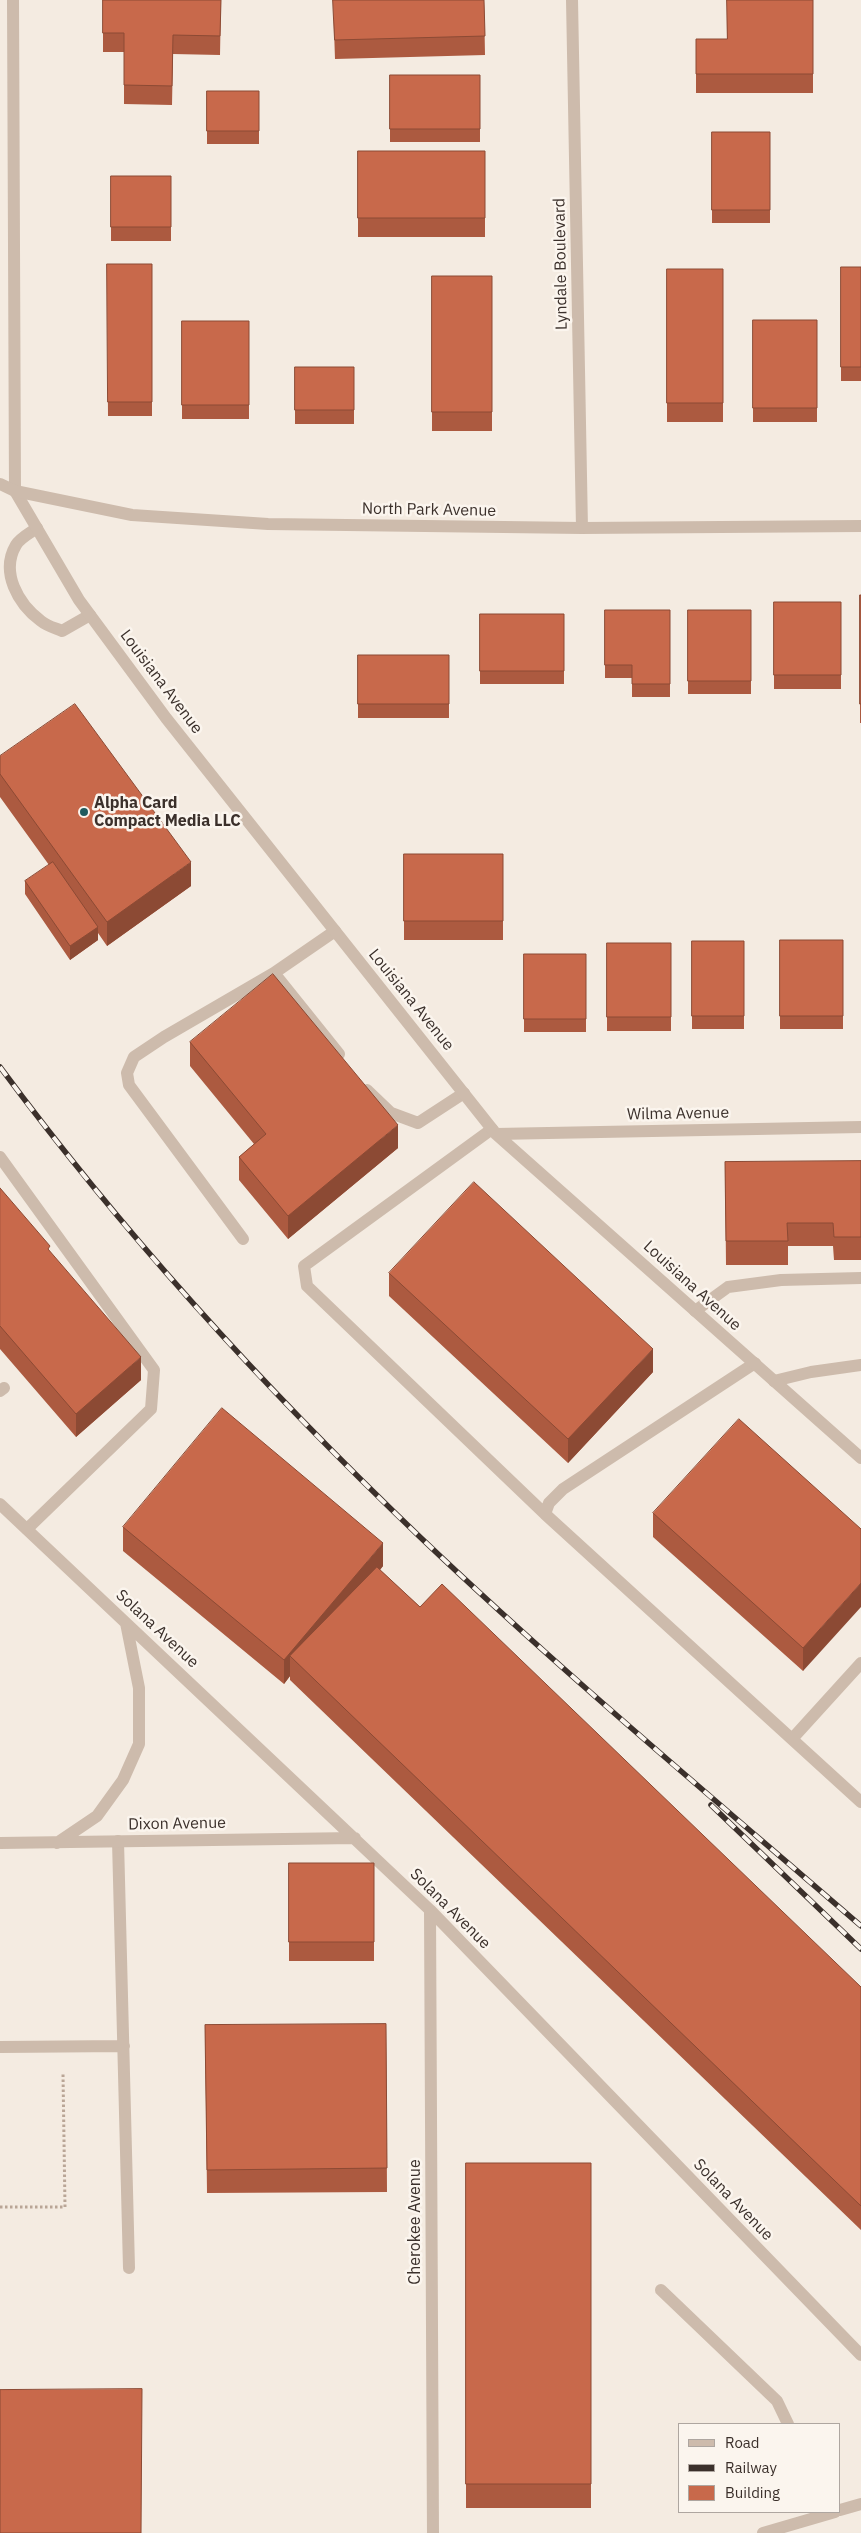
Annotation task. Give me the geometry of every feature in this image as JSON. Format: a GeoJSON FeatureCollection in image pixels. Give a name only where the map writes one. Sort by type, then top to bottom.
{"type":"FeatureCollection","features":[{"type":"Feature","properties":{"kind":"street"},"geometry":{"type":"LineString","coordinates":[[13,0],[15,491]]}},
{"type":"Feature","properties":{"kind":"street","name":"Lyndale Boulevard"},"geometry":{"type":"LineString","coordinates":[[572,0],[582,528]]}},
{"type":"Feature","properties":{"kind":"street","name":"North Park Avenue"},"geometry":{"type":"LineString","coordinates":[[0,484],[15,491],[132,515],[268,524],[582,528],[861,526]]}},
{"type":"Feature","properties":{"kind":"street","name":"Louisiana Avenue"},"geometry":{"type":"LineString","coordinates":[[15,491],[90,615],[166,718],[494,1131],[861,1458]]}},
{"type":"Feature","properties":{"kind":"street"},"geometry":{"type":"LineString","coordinates":[[37,528],[17,543],[8,568],[13,585],[24,607],[42,623],[62,631],[90,615]]}},
{"type":"Feature","properties":{"kind":"street"},"geometry":{"type":"LineString","coordinates":[[244,1239],[129,1085],[127,1073],[134,1057],[164,1037],[274,973],[335,931]]}},
{"type":"Feature","properties":{"kind":"street"},"geometry":{"type":"LineString","coordinates":[[274,973],[345,1062]]}},
{"type":"Feature","properties":{"kind":"street"},"geometry":{"type":"LineString","coordinates":[[357,1077],[391,1113],[418,1123],[464,1092]]}},
{"type":"Feature","properties":{"kind":"street","name":"Wilma Avenue"},"geometry":{"type":"LineString","coordinates":[[494,1131],[861,1127]]}},
{"type":"Feature","properties":{"kind":"street"},"geometry":{"type":"LineString","coordinates":[[494,1131],[304,1266],[307,1286],[545,1514],[861,1802]]}},
{"type":"Feature","properties":{"kind":"street"},"geometry":{"type":"LineString","coordinates":[[0,1157],[154,1370],[151,1409],[27,1529]]}},
{"type":"Feature","properties":{"kind":"street"},"geometry":{"type":"LineString","coordinates":[[695,1311],[728,1287],[781,1280],[861,1278]]}},
{"type":"Feature","properties":{"kind":"street"},"geometry":{"type":"LineString","coordinates":[[545,1514],[550,1503],[563,1489],[755,1364]]}},
{"type":"Feature","properties":{"kind":"street"},"geometry":{"type":"LineString","coordinates":[[774,1381],[810,1372],[861,1365]]}},
{"type":"Feature","properties":{"kind":"street","name":"Solana Avenue"},"geometry":{"type":"LineString","coordinates":[[0,1504],[430,1910],[861,2355]]}},
{"type":"Feature","properties":{"kind":"street"},"geometry":{"type":"LineString","coordinates":[[57,1843],[96,1816],[123,1780],[139,1744],[139,1688],[126,1623]]}},
{"type":"Feature","properties":{"kind":"street"},"geometry":{"type":"LineString","coordinates":[[792,1739],[861,1663]]}},
{"type":"Feature","properties":{"kind":"street","name":"Dixon Avenue"},"geometry":{"type":"LineString","coordinates":[[0,1843],[355,1838]]}},
{"type":"Feature","properties":{"kind":"street"},"geometry":{"type":"LineString","coordinates":[[118,1841],[129,2268]]}},
{"type":"Feature","properties":{"kind":"street","name":"Cherokee Avenue"},"geometry":{"type":"LineString","coordinates":[[430,1910],[433,2533]]}},
{"type":"Feature","properties":{"kind":"street"},"geometry":{"type":"LineString","coordinates":[[0,2047],[124,2046]]}},
{"type":"Feature","properties":{"kind":"street"},"geometry":{"type":"LineString","coordinates":[[661,2290],[777,2401],[788,2423]]}},
{"type":"Feature","properties":{"kind":"street"},"geometry":{"type":"LineString","coordinates":[[841,2510],[861,2504]]}},
{"type":"Feature","properties":{"kind":"street"},"geometry":{"type":"LineString","coordinates":[[763,2533],[829,2513]]}},
{"type":"Feature","properties":{"kind":"path"},"geometry":{"type":"LineString","coordinates":[[0,2207],[65,2207],[63,2074]]}},
{"type":"Feature","properties":{"kind":"building"},"geometry":{"type":"Polygon","coordinates":[[[103,0],[221,0],[220,36],[173,35],[172,86],[124,85],[124,33],[103,33],[103,0]]]}},
{"type":"Feature","properties":{"kind":"building"},"geometry":{"type":"Polygon","coordinates":[[[333,0],[484,0],[485,36],[335,40],[333,0]]]}},
{"type":"Feature","properties":{"kind":"building"},"geometry":{"type":"Polygon","coordinates":[[[727,0],[813,0],[813,74],[696,74],[696,39],[727,39],[727,0]]]}},
{"type":"Feature","properties":{"kind":"building"},"geometry":{"type":"Polygon","coordinates":[[[390,75],[480,75],[480,129],[390,129],[390,75]]]}},
{"type":"Feature","properties":{"kind":"building"},"geometry":{"type":"Polygon","coordinates":[[[207,91],[259,91],[259,131],[207,131],[207,91]]]}},
{"type":"Feature","properties":{"kind":"building"},"geometry":{"type":"Polygon","coordinates":[[[712,132],[770,132],[770,210],[712,210],[712,132]]]}},
{"type":"Feature","properties":{"kind":"building"},"geometry":{"type":"Polygon","coordinates":[[[358,151],[485,151],[485,218],[358,218],[358,151]]]}},
{"type":"Feature","properties":{"kind":"building"},"geometry":{"type":"Polygon","coordinates":[[[111,176],[171,176],[171,227],[111,227],[111,176]]]}},
{"type":"Feature","properties":{"kind":"building"},"geometry":{"type":"Polygon","coordinates":[[[107,264],[152,264],[152,402],[108,402],[107,264]]]}},
{"type":"Feature","properties":{"kind":"building"},"geometry":{"type":"Polygon","coordinates":[[[841,267],[861,267],[861,367],[841,367],[841,267]]]}},
{"type":"Feature","properties":{"kind":"building"},"geometry":{"type":"Polygon","coordinates":[[[667,269],[723,269],[723,403],[667,403],[667,269]]]}},
{"type":"Feature","properties":{"kind":"building"},"geometry":{"type":"Polygon","coordinates":[[[432,276],[492,276],[492,412],[432,412],[432,276]]]}},
{"type":"Feature","properties":{"kind":"building"},"geometry":{"type":"Polygon","coordinates":[[[753,320],[817,320],[817,408],[753,408],[753,320]]]}},
{"type":"Feature","properties":{"kind":"building"},"geometry":{"type":"Polygon","coordinates":[[[182,321],[249,321],[249,405],[182,405],[182,321]]]}},
{"type":"Feature","properties":{"kind":"building"},"geometry":{"type":"Polygon","coordinates":[[[295,367],[354,367],[354,410],[295,410],[295,367]]]}},
{"type":"Feature","properties":{"kind":"building"},"geometry":{"type":"Polygon","coordinates":[[[861,595],[861,704],[860,704],[861,595]]]}},
{"type":"Feature","properties":{"kind":"building"},"geometry":{"type":"Polygon","coordinates":[[[774,602],[841,602],[841,675],[774,675],[774,602]]]}},
{"type":"Feature","properties":{"kind":"building"},"geometry":{"type":"Polygon","coordinates":[[[605,610],[670,610],[670,684],[632,684],[632,665],[605,665],[605,610]]]}},
{"type":"Feature","properties":{"kind":"building"},"geometry":{"type":"Polygon","coordinates":[[[688,610],[751,610],[751,681],[688,681],[688,610]]]}},
{"type":"Feature","properties":{"kind":"building"},"geometry":{"type":"Polygon","coordinates":[[[480,614],[564,614],[564,671],[480,671],[480,614]]]}},
{"type":"Feature","properties":{"kind":"building"},"geometry":{"type":"Polygon","coordinates":[[[358,655],[449,655],[449,704],[358,704],[358,655]]]}},
{"type":"Feature","properties":{"kind":"building"},"geometry":{"type":"Polygon","coordinates":[[[75,704],[191,862],[107,922],[0,774],[0,756],[75,704]]]}},
{"type":"Feature","properties":{"kind":"building"},"geometry":{"type":"Polygon","coordinates":[[[404,854],[503,854],[503,921],[404,921],[404,854]]]}},
{"type":"Feature","properties":{"kind":"building"},"geometry":{"type":"Polygon","coordinates":[[[53,862],[98,927],[70,946],[25,881],[53,862]]]}},
{"type":"Feature","properties":{"kind":"building"},"geometry":{"type":"Polygon","coordinates":[[[780,940],[843,940],[843,1016],[780,1016],[780,940]]]}},
{"type":"Feature","properties":{"kind":"building"},"geometry":{"type":"Polygon","coordinates":[[[692,941],[744,941],[744,1016],[692,1016],[692,941]]]}},
{"type":"Feature","properties":{"kind":"building"},"geometry":{"type":"Polygon","coordinates":[[[607,943],[671,943],[671,1017],[607,1017],[607,943]]]}},
{"type":"Feature","properties":{"kind":"building"},"geometry":{"type":"Polygon","coordinates":[[[524,954],[586,954],[586,1019],[524,1019],[524,954]]]}},
{"type":"Feature","properties":{"kind":"building"},"geometry":{"type":"Polygon","coordinates":[[[273,974],[398,1125],[288,1216],[239,1157],[266,1134],[190,1042],[273,974]]]}},
{"type":"Feature","properties":{"kind":"building"},"geometry":{"type":"Polygon","coordinates":[[[861,1161],[861,1237],[834,1237],[833,1223],[787,1223],[788,1241],[726,1241],[725,1162],[861,1161]]]}},
{"type":"Feature","properties":{"kind":"building"},"geometry":{"type":"Polygon","coordinates":[[[474,1182],[653,1349],[568,1439],[389,1273],[474,1182]]]}},
{"type":"Feature","properties":{"kind":"building"},"geometry":{"type":"Polygon","coordinates":[[[0,1188],[50,1246],[48,1249],[141,1357],[76,1414],[0,1326],[0,1188]]]}},
{"type":"Feature","properties":{"kind":"building"},"geometry":{"type":"Polygon","coordinates":[[[222,1408],[383,1543],[284,1660],[123,1527],[222,1408]]]}},
{"type":"Feature","properties":{"kind":"building"},"geometry":{"type":"Polygon","coordinates":[[[739,1419],[861,1529],[861,1583],[803,1648],[653,1513],[739,1419]]]}},
{"type":"Feature","properties":{"kind":"building"},"geometry":{"type":"Polygon","coordinates":[[[377,1567],[420,1607],[442,1584],[861,1987],[861,2206],[290,1656],[377,1567]]]}},
{"type":"Feature","properties":{"kind":"building"},"geometry":{"type":"Polygon","coordinates":[[[289,1863],[374,1863],[374,1942],[289,1942],[289,1863]]]}},
{"type":"Feature","properties":{"kind":"building"},"geometry":{"type":"Polygon","coordinates":[[[386,2024],[387,2168],[207,2170],[205,2025],[386,2024]]]}},
{"type":"Feature","properties":{"kind":"building"},"geometry":{"type":"Polygon","coordinates":[[[466,2163],[591,2163],[591,2484],[466,2484],[466,2163]]]}},
{"type":"Feature","properties":{"kind":"building"},"geometry":{"type":"Polygon","coordinates":[[[142,2389],[141,2533],[0,2533],[0,2390],[142,2389]]]}},
{"type":"Feature","properties":{"kind":"railway"},"geometry":{"type":"LineString","coordinates":[[0,1067],[48,1130],[148,1252],[253,1369],[363,1482],[528,1637],[861,1926]]}},
{"type":"Feature","properties":{"kind":"railway"},"geometry":{"type":"LineString","coordinates":[[711,1805],[861,1949]]}},
{"type":"Feature","properties":{"kind":"place","name":"Alpha Card Compact Media LLC"},"geometry":{"type":"Point","coordinates":[84,812]}}]}
